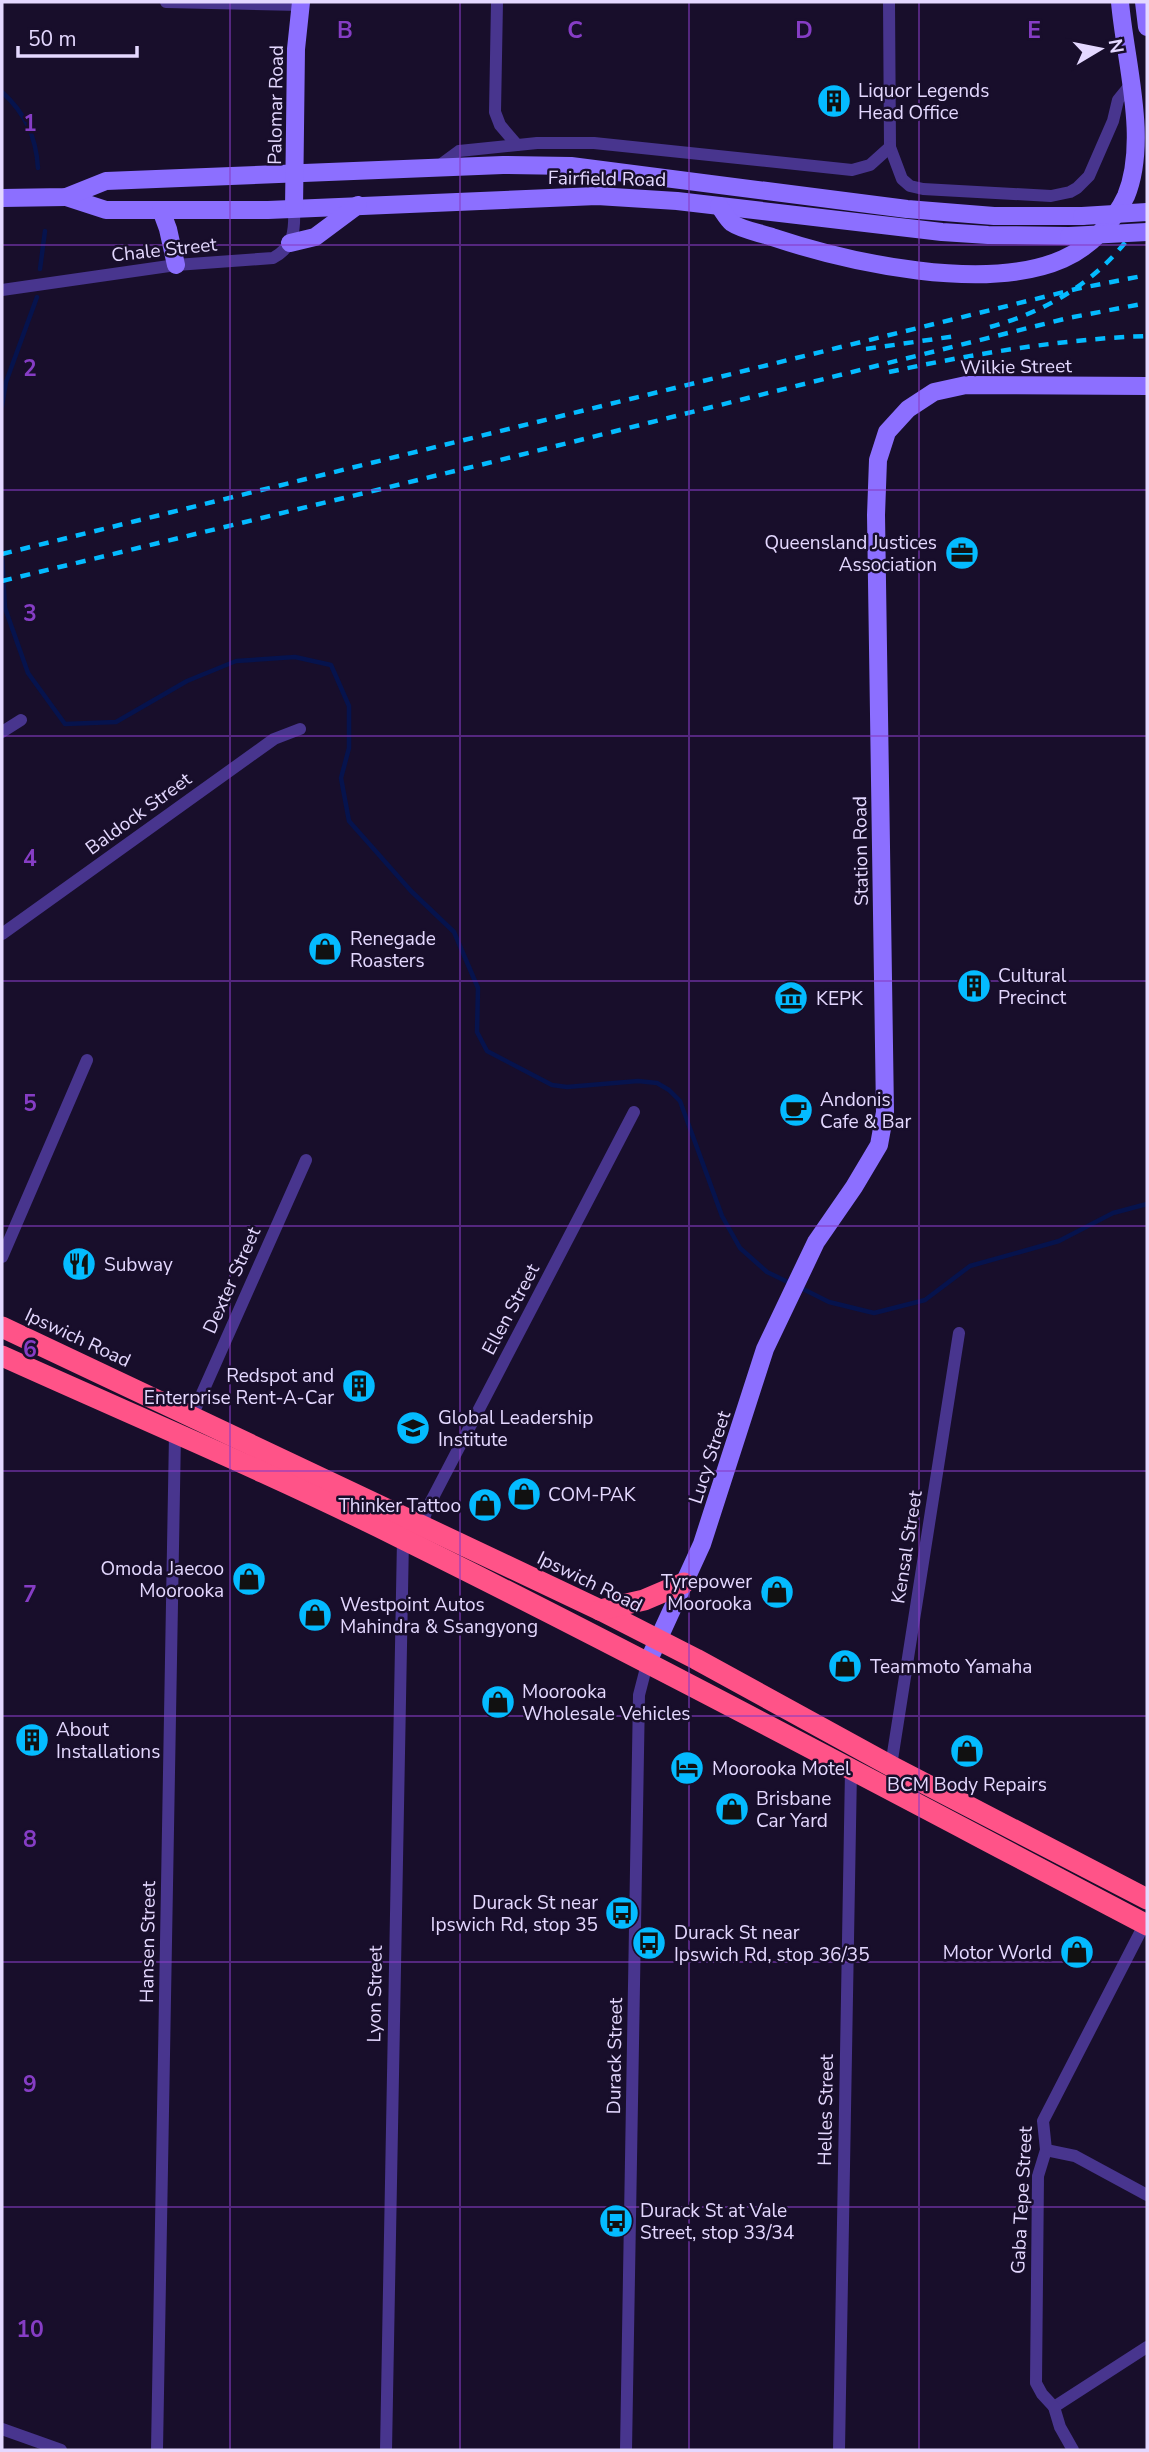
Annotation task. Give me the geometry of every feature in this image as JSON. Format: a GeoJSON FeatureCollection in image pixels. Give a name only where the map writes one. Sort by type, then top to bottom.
{"type":"FeatureCollection","features":[{"type":"Feature","properties":{"kind":"highway","name":"Ipswich Road"},"geometry":{"type":"LineString","coordinates":[[2,1327],[600,1610],[1147,1899]]}},
{"type":"Feature","properties":{"kind":"highway"},"geometry":{"type":"LineString","coordinates":[[2,1356],[404,1539],[1146,1924]]}},
{"type":"Feature","properties":{"kind":"highway"},"geometry":{"type":"LineString","coordinates":[[600,1610],[644,1600],[684,1583]]}},
{"type":"Feature","properties":{"kind":"main road"},"geometry":{"type":"LineString","coordinates":[[719,206],[733,224],[811,250],[908,269],[980,274],[1029,270],[1064,259],[1086,245],[1109,222],[1125,197],[1133,173],[1136,143],[1120,2]]}},
{"type":"Feature","properties":{"kind":"main road"},"geometry":{"type":"LineString","coordinates":[[1144,2],[1147,26]]}},
{"type":"Feature","properties":{"kind":"main road","name":"Palomar Road"},"geometry":{"type":"LineString","coordinates":[[295,208],[296,49],[301,3]]}},
{"type":"Feature","properties":{"kind":"main road","name":"Fairfield Road"},"geometry":{"type":"LineString","coordinates":[[66,197],[106,181],[503,164],[571,166],[930,211],[994,216],[1082,216],[1147,212]]}},
{"type":"Feature","properties":{"kind":"main road","name":"Fairfield Road"},"geometry":{"type":"LineString","coordinates":[[2,198],[66,197],[106,210],[161,210],[295,208],[597,196],[719,206],[942,232],[1069,236],[1147,232]]}},
{"type":"Feature","properties":{"kind":"main road"},"geometry":{"type":"LineString","coordinates":[[290,243],[315,237],[358,205]]}},
{"type":"Feature","properties":{"kind":"main road"},"geometry":{"type":"LineString","coordinates":[[161,210],[176,265]]}},
{"type":"Feature","properties":{"kind":"main road","name":"Wilkie Street"},"geometry":{"type":"LineString","coordinates":[[895,421],[934,392],[966,384],[1147,386]]}},
{"type":"Feature","properties":{"kind":"main road","name":"Station Road"},"geometry":{"type":"LineString","coordinates":[[807,1262],[816,1242],[854,1187],[878,1145],[885,1112],[876,515],[878,460],[887,432],[895,421]]}},
{"type":"Feature","properties":{"kind":"main road","name":"Lucy Street"},"geometry":{"type":"LineString","coordinates":[[647,1664],[702,1544],[765,1349],[807,1262]]}},
{"type":"Feature","properties":{"kind":"street"},"geometry":{"type":"LineString","coordinates":[[166,2],[301,3]]}},
{"type":"Feature","properties":{"kind":"street"},"geometry":{"type":"LineString","coordinates":[[497,2],[495,112],[500,125],[517,145]]}},
{"type":"Feature","properties":{"kind":"street"},"geometry":{"type":"LineString","coordinates":[[889,2],[890,147],[902,179],[916,188],[1051,196],[1070,192],[1089,176],[1113,121],[1118,100],[1131,84]]}},
{"type":"Feature","properties":{"kind":"street","name":"Fairfield Road"},"geometry":{"type":"LineString","coordinates":[[436,168],[459,151],[517,145],[594,143],[852,170],[870,165],[890,147]]}},
{"type":"Feature","properties":{"kind":"street"},"geometry":{"type":"LineString","coordinates":[[290,243],[295,225],[295,208]]}},
{"type":"Feature","properties":{"kind":"street","name":"Chale Street"},"geometry":{"type":"LineString","coordinates":[[2,289],[176,265],[269,259],[284,251],[290,243]]}},
{"type":"Feature","properties":{"kind":"street"},"geometry":{"type":"LineString","coordinates":[[2,732],[20,720]]}},
{"type":"Feature","properties":{"kind":"street","name":"Baldock Street"},"geometry":{"type":"LineString","coordinates":[[2,934],[274,739],[300,729]]}},
{"type":"Feature","properties":{"kind":"street"},"geometry":{"type":"LineString","coordinates":[[2,1256],[87,1060]]}},
{"type":"Feature","properties":{"kind":"street","name":"Ellen Street"},"geometry":{"type":"LineString","coordinates":[[422,1524],[428,1507],[634,1112]]}},
{"type":"Feature","properties":{"kind":"street","name":"Dexter Street"},"geometry":{"type":"LineString","coordinates":[[192,1416],[306,1160]]}},
{"type":"Feature","properties":{"kind":"street","name":"Kensal Street"},"geometry":{"type":"LineString","coordinates":[[891,1766],[959,1333]]}},
{"type":"Feature","properties":{"kind":"street","name":"Hansen Street"},"geometry":{"type":"LineString","coordinates":[[157,2450],[176,1434]]}},
{"type":"Feature","properties":{"kind":"street","name":"Lyon Street"},"geometry":{"type":"LineString","coordinates":[[386,2450],[404,1539]]}},
{"type":"Feature","properties":{"kind":"street","name":"Durack Street"},"geometry":{"type":"LineString","coordinates":[[626,2450],[639,1695],[647,1664]]}},
{"type":"Feature","properties":{"kind":"street","name":"Helles Street"},"geometry":{"type":"LineString","coordinates":[[839,2450],[851,1770]]}},
{"type":"Feature","properties":{"kind":"street","name":"Gaba Tepe Street"},"geometry":{"type":"LineString","coordinates":[[1073,2450],[1060,2427],[1054,2407],[1038,2390],[1035,2376],[1038,2176],[1046,2150],[1043,2125],[1045,2114],[1146,1924]]}},
{"type":"Feature","properties":{"kind":"street"},"geometry":{"type":"LineString","coordinates":[[1046,2150],[1075,2156],[1147,2195]]}},
{"type":"Feature","properties":{"kind":"street"},"geometry":{"type":"LineString","coordinates":[[1054,2407],[1147,2347]]}},
{"type":"Feature","properties":{"kind":"street"},"geometry":{"type":"LineString","coordinates":[[2,2429],[61,2450]]}},
{"type":"Feature","properties":{"kind":"waterway"},"geometry":{"type":"LineString","coordinates":[[2,92],[17,108],[28,126],[35,146],[38,168]]}},
{"type":"Feature","properties":{"kind":"waterway"},"geometry":{"type":"LineString","coordinates":[[40,269],[45,231]]}},
{"type":"Feature","properties":{"kind":"waterway"},"geometry":{"type":"LineString","coordinates":[[2,406],[6,382],[37,297]]}},
{"type":"Feature","properties":{"kind":"waterway"},"geometry":{"type":"LineString","coordinates":[[2,555],[5,608],[28,673],[65,724],[116,722],[187,681],[236,661],[295,657],[331,665],[349,706],[349,748],[341,778],[349,821],[411,891],[454,932],[478,988],[477,1032],[487,1051],[552,1085],[567,1087],[638,1081],[657,1083],[669,1090],[680,1101],[722,1216],[740,1248],[767,1272],[792,1284]]}},
{"type":"Feature","properties":{"kind":"waterway"},"geometry":{"type":"LineString","coordinates":[[799,1287],[829,1302],[874,1313],[925,1300],[970,1266],[1059,1241],[1113,1213],[1147,1204]]}},
{"type":"Feature","properties":{"kind":"railway"},"geometry":{"type":"LineString","coordinates":[[990,327],[1038,310],[1081,284],[1118,251],[1147,209]]}},
{"type":"Feature","properties":{"kind":"railway"},"geometry":{"type":"LineString","coordinates":[[2,554],[1076,289],[1147,275]]}},
{"type":"Feature","properties":{"kind":"railway"},"geometry":{"type":"LineString","coordinates":[[2,581],[1068,318],[1147,303]]}},
{"type":"Feature","properties":{"kind":"railway"},"geometry":{"type":"LineString","coordinates":[[866,349],[956,336]]}},
{"type":"Feature","properties":{"kind":"railway"},"geometry":{"type":"LineString","coordinates":[[889,372],[1017,348],[1147,336]]}},
{"type":"Feature","properties":{"kind":"place","name":"Liquor Legends Head Office"},"geometry":{"type":"Point","coordinates":[834,101]}},
{"type":"Feature","properties":{"kind":"place","name":"Queensland Justices Association"},"geometry":{"type":"Point","coordinates":[962,553]}},
{"type":"Feature","properties":{"kind":"place","name":"Renegade Roasters"},"geometry":{"type":"Point","coordinates":[325,949]}},
{"type":"Feature","properties":{"kind":"place","name":"Cultural Precinct"},"geometry":{"type":"Point","coordinates":[974,986]}},
{"type":"Feature","properties":{"kind":"place","name":"KEPK"},"geometry":{"type":"Point","coordinates":[791,998]}},
{"type":"Feature","properties":{"kind":"place","name":"Andonis Cafe & Bar"},"geometry":{"type":"Point","coordinates":[796,1110]}},
{"type":"Feature","properties":{"kind":"place","name":"Subway"},"geometry":{"type":"Point","coordinates":[79,1264]}},
{"type":"Feature","properties":{"kind":"place","name":"Redspot and Enterprise Rent-A-Car"},"geometry":{"type":"Point","coordinates":[359,1386]}},
{"type":"Feature","properties":{"kind":"place","name":"Global Leadership Institute"},"geometry":{"type":"Point","coordinates":[413,1428]}},
{"type":"Feature","properties":{"kind":"place","name":"COM-PAK"},"geometry":{"type":"Point","coordinates":[524,1494]}},
{"type":"Feature","properties":{"kind":"place","name":"Thinker Tattoo"},"geometry":{"type":"Point","coordinates":[485,1505]}},
{"type":"Feature","properties":{"kind":"place","name":"Omoda Jaecoo Moorooka"},"geometry":{"type":"Point","coordinates":[249,1579]}},
{"type":"Feature","properties":{"kind":"place","name":"Tyrepower Moorooka"},"geometry":{"type":"Point","coordinates":[777,1592]}},
{"type":"Feature","properties":{"kind":"place","name":"Westpoint Autos Mahindra & Ssangyong"},"geometry":{"type":"Point","coordinates":[315,1615]}},
{"type":"Feature","properties":{"kind":"place","name":"Teammoto Yamaha"},"geometry":{"type":"Point","coordinates":[845,1666]}},
{"type":"Feature","properties":{"kind":"place","name":"Moorooka Wholesale Vehicles"},"geometry":{"type":"Point","coordinates":[498,1702]}},
{"type":"Feature","properties":{"kind":"place","name":"About Installations"},"geometry":{"type":"Point","coordinates":[32,1740]}},
{"type":"Feature","properties":{"kind":"place","name":"BCM Body Repairs"},"geometry":{"type":"Point","coordinates":[967,1751]}},
{"type":"Feature","properties":{"kind":"place","name":"Moorooka Motel"},"geometry":{"type":"Point","coordinates":[687,1768]}},
{"type":"Feature","properties":{"kind":"place","name":"Brisbane Car Yard"},"geometry":{"type":"Point","coordinates":[732,1809]}},
{"type":"Feature","properties":{"kind":"place","name":"Durack St near Ipswich Rd, stop 35"},"geometry":{"type":"Point","coordinates":[622,1913]}},
{"type":"Feature","properties":{"kind":"place","name":"Durack St near Ipswich Rd, stop 36/35"},"geometry":{"type":"Point","coordinates":[649,1943]}},
{"type":"Feature","properties":{"kind":"place","name":"Motor World"},"geometry":{"type":"Point","coordinates":[1077,1952]}},
{"type":"Feature","properties":{"kind":"place","name":"Durack St at Vale Street, stop 33/34"},"geometry":{"type":"Point","coordinates":[616,2221]}}]}
